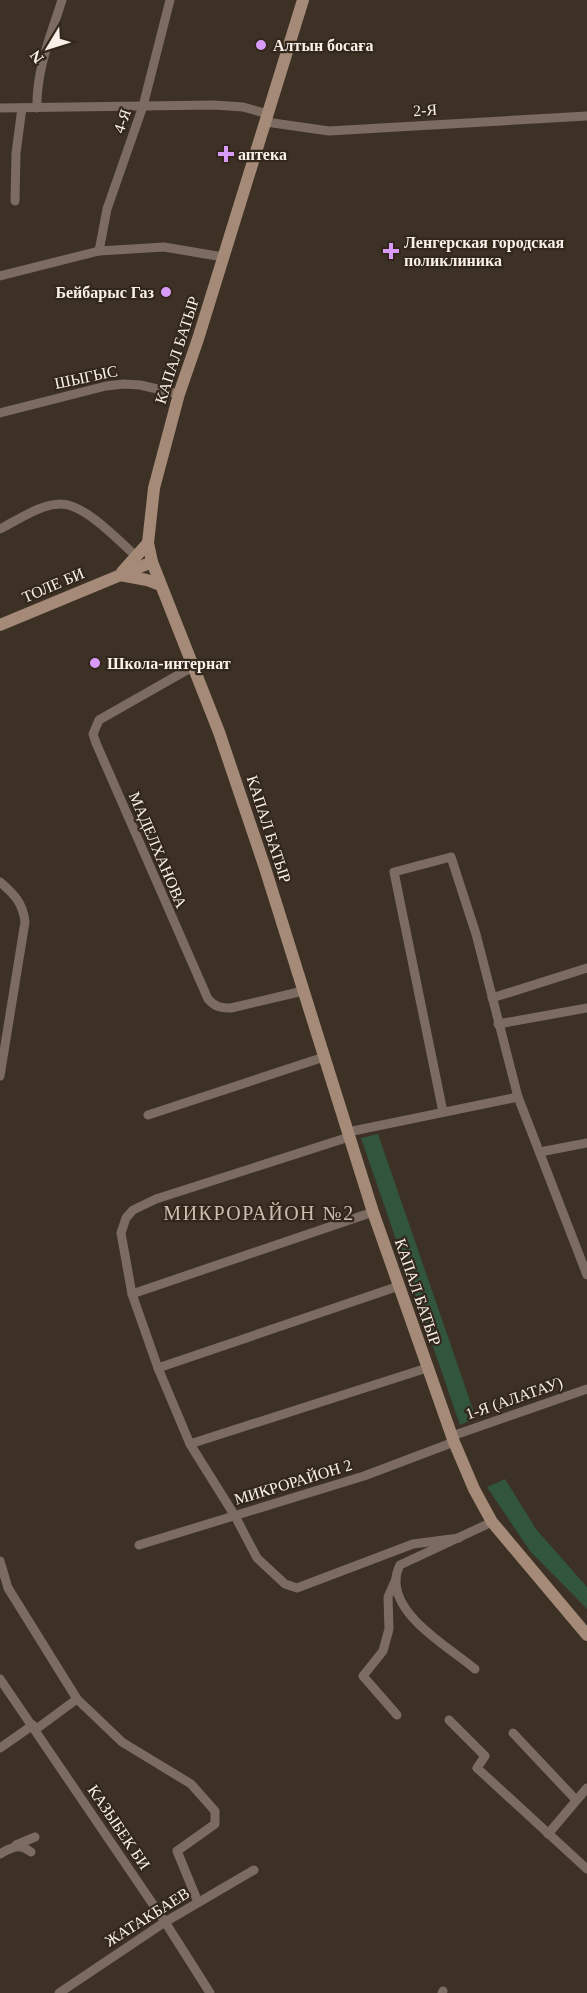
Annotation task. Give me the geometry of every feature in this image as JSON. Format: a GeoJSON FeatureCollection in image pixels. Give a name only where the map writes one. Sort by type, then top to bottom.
{"type":"FeatureCollection","features":[{"type":"Feature","properties":{"kind":"main road","name":"КАПАЛ БАТЫР"},"geometry":{"type":"LineString","coordinates":[[303,0],[179,394],[154,488],[148,543],[159,585],[219,732],[265,868],[373,1212],[453,1439],[474,1489],[492,1522],[587,1635]]}},
{"type":"Feature","properties":{"kind":"main road"},"geometry":{"type":"LineString","coordinates":[[119,575],[148,543]]}},
{"type":"Feature","properties":{"kind":"main road","name":"ТОЛЕ БИ"},"geometry":{"type":"LineString","coordinates":[[0,625],[152,562]]}},
{"type":"Feature","properties":{"kind":"main road"},"geometry":{"type":"LineString","coordinates":[[119,575],[147,579],[159,585]]}},
{"type":"Feature","properties":{"kind":"street"},"geometry":{"type":"LineString","coordinates":[[37,108],[36,87],[62,0]]}},
{"type":"Feature","properties":{"kind":"street","name":"4-Я"},"geometry":{"type":"LineString","coordinates":[[99,251],[107,209],[143,106],[170,0]]}},
{"type":"Feature","properties":{"kind":"street","name":"2-Я"},"geometry":{"type":"LineString","coordinates":[[0,108],[214,105],[243,107],[267,118],[329,130],[587,116]]}},
{"type":"Feature","properties":{"kind":"street"},"geometry":{"type":"LineString","coordinates":[[15,201],[16,153],[22,108]]}},
{"type":"Feature","properties":{"kind":"street"},"geometry":{"type":"LineString","coordinates":[[0,276],[99,251],[164,247],[224,257]]}},
{"type":"Feature","properties":{"kind":"street","name":"ШЫГЫС"},"geometry":{"type":"LineString","coordinates":[[0,413],[106,386],[124,384],[179,394]]}},
{"type":"Feature","properties":{"kind":"street"},"geometry":{"type":"LineString","coordinates":[[0,529],[44,507],[60,504],[73,505],[137,557]]}},
{"type":"Feature","properties":{"kind":"street","name":"МАДЕЛХАНОВА"},"geometry":{"type":"LineString","coordinates":[[194,666],[99,720],[93,734],[96,743],[208,999],[213,1005],[231,1008],[303,991]]}},
{"type":"Feature","properties":{"kind":"street"},"geometry":{"type":"LineString","coordinates":[[443,1112],[394,872],[452,857],[476,934],[519,1097],[587,1275]]}},
{"type":"Feature","properties":{"kind":"street"},"geometry":{"type":"LineString","coordinates":[[0,882],[16,896],[24,909],[25,922],[0,1076]]}},
{"type":"Feature","properties":{"kind":"street"},"geometry":{"type":"LineString","coordinates":[[492,998],[587,968]]}},
{"type":"Feature","properties":{"kind":"street"},"geometry":{"type":"LineString","coordinates":[[498,1024],[587,1008]]}},
{"type":"Feature","properties":{"kind":"street"},"geometry":{"type":"LineString","coordinates":[[148,1115],[324,1057]]}},
{"type":"Feature","properties":{"kind":"street"},"geometry":{"type":"LineString","coordinates":[[459,1538],[413,1544],[297,1588],[285,1584],[257,1558],[235,1516],[190,1444],[158,1368],[132,1294],[121,1233],[126,1218],[133,1210],[156,1199],[348,1134],[519,1097]]}},
{"type":"Feature","properties":{"kind":"street"},"geometry":{"type":"LineString","coordinates":[[540,1152],[587,1143]]}},
{"type":"Feature","properties":{"kind":"street"},"geometry":{"type":"LineString","coordinates":[[132,1294],[373,1212]]}},
{"type":"Feature","properties":{"kind":"street"},"geometry":{"type":"LineString","coordinates":[[158,1368],[399,1286]]}},
{"type":"Feature","properties":{"kind":"street"},"geometry":{"type":"LineString","coordinates":[[190,1444],[427,1368]]}},
{"type":"Feature","properties":{"kind":"street","name":"1-Я (АЛАТАУ)"},"geometry":{"type":"LineString","coordinates":[[453,1439],[587,1389]]}},
{"type":"Feature","properties":{"kind":"street","name":"МИКРОРАЙОН 2"},"geometry":{"type":"LineString","coordinates":[[139,1545],[364,1476],[453,1439]]}},
{"type":"Feature","properties":{"kind":"street"},"geometry":{"type":"LineString","coordinates":[[397,1714],[363,1676],[383,1651],[389,1629],[388,1597],[399,1565],[492,1522]]}},
{"type":"Feature","properties":{"kind":"street"},"geometry":{"type":"LineString","coordinates":[[0,1561],[9,1588],[77,1699],[122,1742],[191,1784],[215,1811],[215,1824],[177,1851],[198,1902]]}},
{"type":"Feature","properties":{"kind":"street"},"geometry":{"type":"LineString","coordinates":[[396,1579],[400,1600],[412,1618],[475,1669]]}},
{"type":"Feature","properties":{"kind":"street","name":"КАЗЫБЕК БИ"},"geometry":{"type":"LineString","coordinates":[[0,1679],[165,1922],[210,1993]]}},
{"type":"Feature","properties":{"kind":"street"},"geometry":{"type":"LineString","coordinates":[[0,1748],[77,1699]]}},
{"type":"Feature","properties":{"kind":"street"},"geometry":{"type":"LineString","coordinates":[[449,1720],[485,1756],[477,1768],[587,1869]]}},
{"type":"Feature","properties":{"kind":"street"},"geometry":{"type":"LineString","coordinates":[[513,1733],[576,1800]]}},
{"type":"Feature","properties":{"kind":"street"},"geometry":{"type":"LineString","coordinates":[[548,1834],[587,1788]]}},
{"type":"Feature","properties":{"kind":"street"},"geometry":{"type":"LineString","coordinates":[[0,1854],[34,1837]]}},
{"type":"Feature","properties":{"kind":"street"},"geometry":{"type":"LineString","coordinates":[[14,1846],[23,1846],[31,1852]]}},
{"type":"Feature","properties":{"kind":"street","name":"ЖАТАКБАЕВ"},"geometry":{"type":"LineString","coordinates":[[59,1993],[165,1922],[254,1870]]}},
{"type":"Feature","properties":{"kind":"green space"},"geometry":{"type":"Polygon","coordinates":[[[378,1134],[476,1418],[460,1425],[361,1138],[378,1134]]]}},
{"type":"Feature","properties":{"kind":"green space"},"geometry":{"type":"Polygon","coordinates":[[[505,1479],[536,1529],[587,1587],[587,1609],[530,1551],[487,1487],[505,1479]]]}},
{"type":"Feature","properties":{"kind":"place","name":"Алтын босаға"},"geometry":{"type":"Point","coordinates":[261,45]}},
{"type":"Feature","properties":{"kind":"place","name":"аптека"},"geometry":{"type":"Point","coordinates":[226,154]}},
{"type":"Feature","properties":{"kind":"place","name":"Ленгерская городская поликлиника"},"geometry":{"type":"Point","coordinates":[391,251]}},
{"type":"Feature","properties":{"kind":"place","name":"Бейбарыс Газ"},"geometry":{"type":"Point","coordinates":[166,292]}},
{"type":"Feature","properties":{"kind":"place","name":"Школа-интернат"},"geometry":{"type":"Point","coordinates":[95,663]}},
{"type":"Feature","properties":{"kind":"district","name":"МИКРОРАЙОН №2"},"geometry":{"type":"Point","coordinates":[259,1213]}}]}
